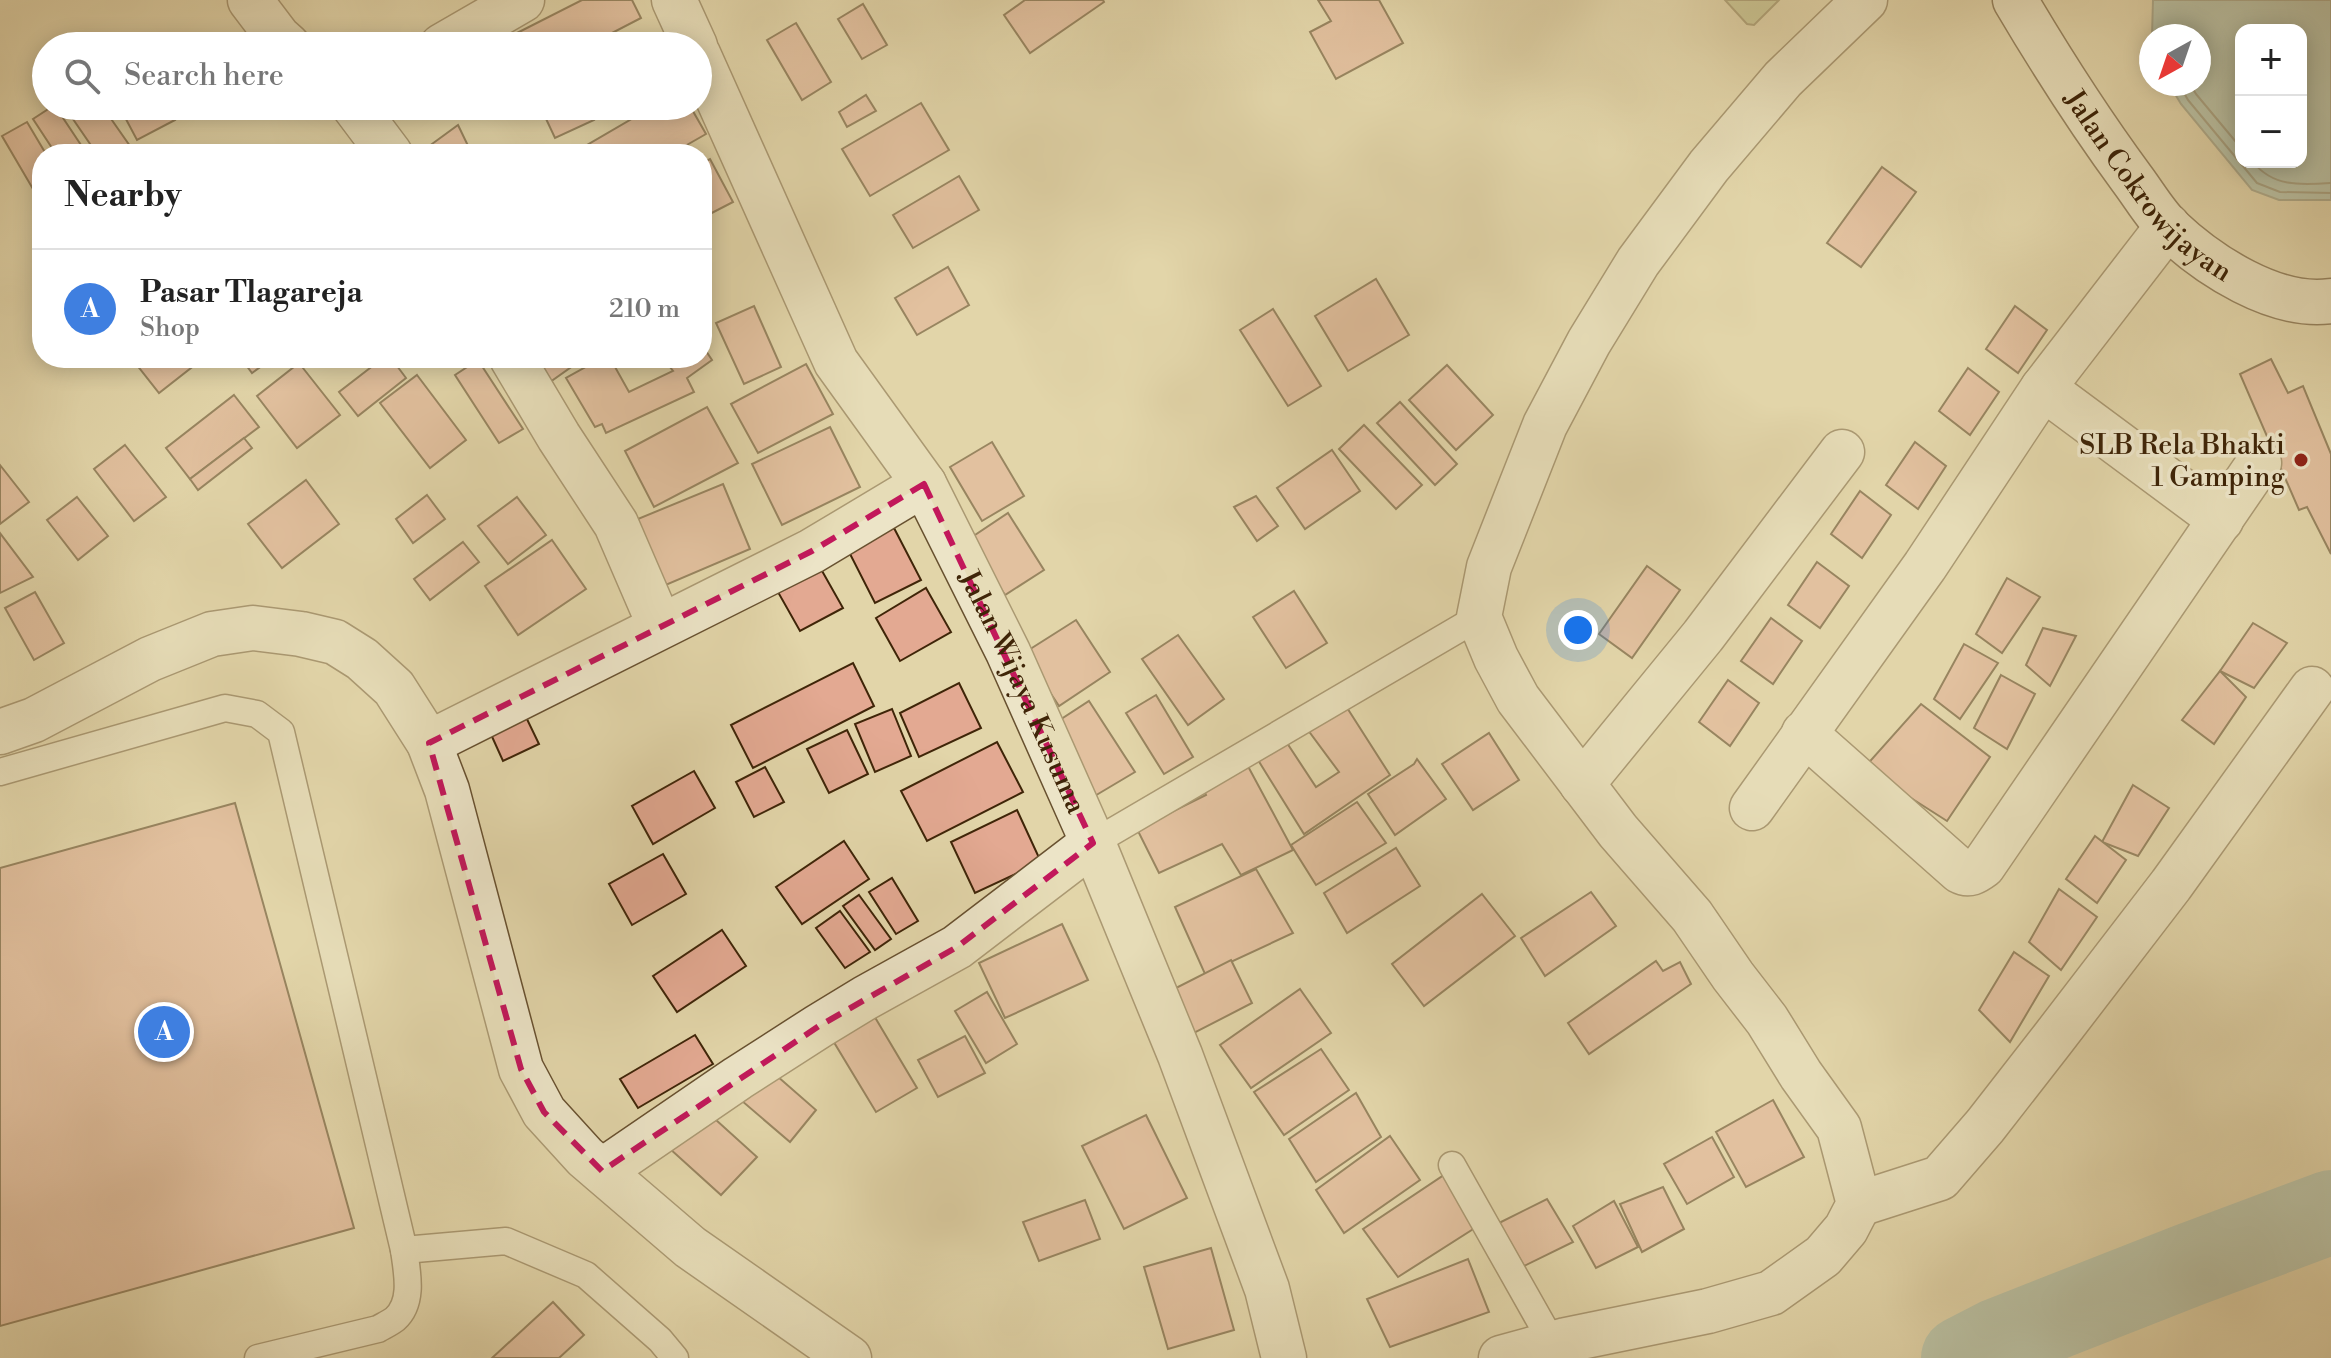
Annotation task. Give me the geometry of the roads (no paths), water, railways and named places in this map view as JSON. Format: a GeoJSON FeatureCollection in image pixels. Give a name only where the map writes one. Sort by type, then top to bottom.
{"type":"FeatureCollection","features":[{"type":"Feature","properties":{"kind":"street"},"geometry":{"type":"LineString","coordinates":[[250,0],[274,32]]}},
{"type":"Feature","properties":{"kind":"street"},"geometry":{"type":"LineString","coordinates":[[466,32],[522,0]]}},
{"type":"Feature","properties":{"kind":"street"},"geometry":{"type":"LineString","coordinates":[[674,0],[689,32]]}},
{"type":"Feature","properties":{"kind":"street"},"geometry":{"type":"LineString","coordinates":[[1501,1358],[1708,1311],[1771,1293],[1823,1256],[1846,1229],[1859,1204],[1839,1128],[1692,916],[1618,831],[1518,699],[1479,617],[1489,567],[1545,425],[1589,342],[1638,262],[1709,166],[1774,90],[1865,0]]}},
{"type":"Feature","properties":{"kind":"street","name":"Jalan Cokrowijayan"},"geometry":{"type":"LineString","coordinates":[[2015,0],[2106,144],[2168,226],[2217,267],[2267,293],[2320,303],[2331,301]]}},
{"type":"Feature","properties":{"kind":"street","name":"Jalan Wijaya Kusuma"},"geometry":{"type":"LineString","coordinates":[[712,85],[836,362],[924,484],[1008,652],[1093,843],[1180,1055],[1267,1289],[1284,1358]]}},
{"type":"Feature","properties":{"kind":"street"},"geometry":{"type":"LineString","coordinates":[[364,120],[382,144]]}},
{"type":"Feature","properties":{"kind":"street"},"geometry":{"type":"LineString","coordinates":[[1752,808],[1925,566],[2043,388],[2168,226]]}},
{"type":"Feature","properties":{"kind":"street"},"geometry":{"type":"LineString","coordinates":[[518,368],[616,524],[660,626]]}},
{"type":"Feature","properties":{"kind":"street"},"geometry":{"type":"LineString","coordinates":[[2043,388],[2221,520]]}},
{"type":"Feature","properties":{"kind":"street"},"geometry":{"type":"LineString","coordinates":[[1582,784],[1703,636],[1842,452]]}},
{"type":"Feature","properties":{"kind":"street"},"geometry":{"type":"LineString","coordinates":[[1804,733],[1960,871],[1965,874],[1975,872],[1983,866],[2259,463]]}},
{"type":"Feature","properties":{"kind":"street"},"geometry":{"type":"LineString","coordinates":[[429,743],[812,551],[924,484]]}},
{"type":"Feature","properties":{"kind":"street"},"geometry":{"type":"LineString","coordinates":[[0,732],[34,720],[150,659],[212,634],[253,628],[335,642],[362,659],[394,688],[429,743],[447,790],[521,1069],[544,1112],[585,1157],[690,1247],[849,1358]]}},
{"type":"Feature","properties":{"kind":"street"},"geometry":{"type":"LineString","coordinates":[[1859,1204],[1940,1178],[1985,1126],[2098,981],[2312,689]]}},
{"type":"Feature","properties":{"kind":"street"},"geometry":{"type":"LineString","coordinates":[[602,1171],[819,1026],[957,947],[1093,843]]}},
{"type":"Feature","properties":{"kind":"lane"},"geometry":{"type":"LineString","coordinates":[[1093,843],[1479,617]]}},
{"type":"Feature","properties":{"kind":"lane"},"geometry":{"type":"LineString","coordinates":[[0,772],[225,708],[257,714],[281,732],[404,1250],[408,1281],[404,1304],[395,1319],[378,1329],[258,1358]]}},
{"type":"Feature","properties":{"kind":"lane"},"geometry":{"type":"LineString","coordinates":[[1452,1165],[1553,1344]]}},
{"type":"Feature","properties":{"kind":"lane"},"geometry":{"type":"LineString","coordinates":[[404,1250],[506,1241],[586,1275],[660,1340],[675,1358]]}},
{"type":"Feature","properties":{"kind":"water"},"geometry":{"type":"Polygon","coordinates":[[[2153,0],[2331,0],[2331,200],[2279,200],[2252,190],[2176,96],[2211,96],[2211,24],[2152,24],[2153,0]]]}},
{"type":"Feature","properties":{"kind":"waterway"},"geometry":{"type":"LineString","coordinates":[[1963,1358],[1998,1340],[2331,1212]]}},
{"type":"Feature","properties":{"kind":"place","name":"SLB Rela Bhakti 1 Gamping"},"geometry":{"type":"Point","coordinates":[2301,460]}},
{"type":"Feature","properties":{"kind":"place","name":"Pasar Tlagareja"},"geometry":{"type":"Point","coordinates":[164,1032]}}]}
